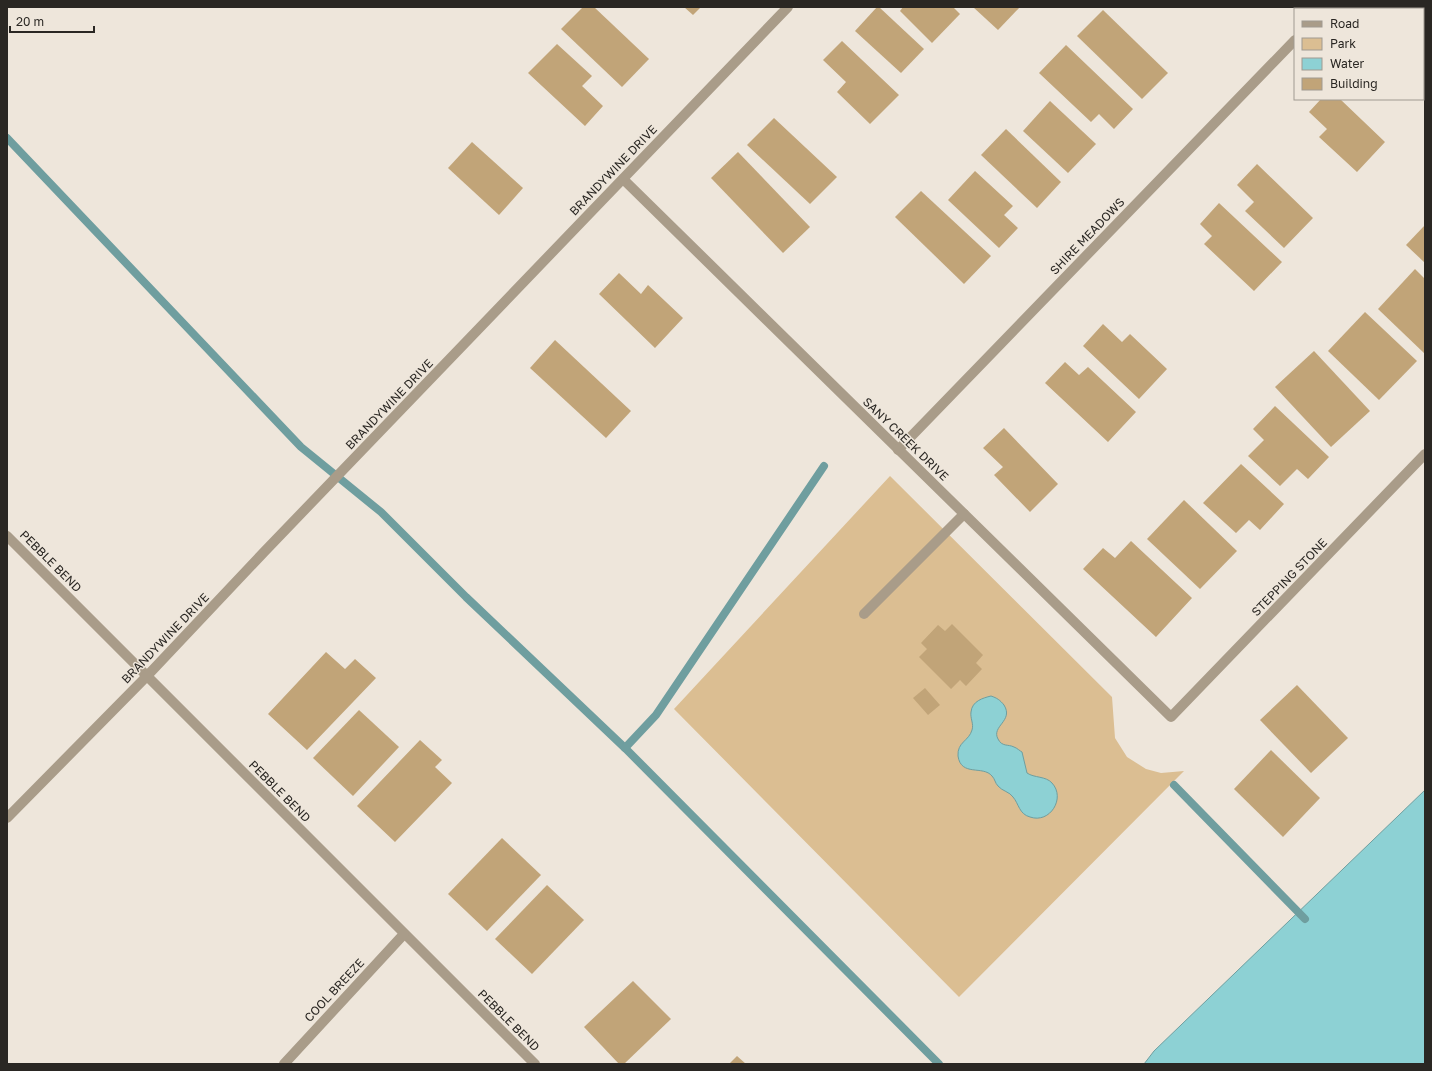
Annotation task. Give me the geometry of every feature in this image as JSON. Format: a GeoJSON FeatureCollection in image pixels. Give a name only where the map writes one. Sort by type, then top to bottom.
{"type":"FeatureCollection","features":[{"type":"Feature","properties":{"kind":"street","name":"BRANDYWINE DRIVE"},"geometry":{"type":"LineString","coordinates":[[7,818],[147,676],[265,550],[788,7]]}},
{"type":"Feature","properties":{"kind":"street","name":"SHIRE MEADOWS"},"geometry":{"type":"LineString","coordinates":[[898,450],[1294,41]]}},
{"type":"Feature","properties":{"kind":"street","name":"SANY CREEK DRIVE"},"geometry":{"type":"LineString","coordinates":[[622,179],[1171,717]]}},
{"type":"Feature","properties":{"kind":"street","name":"STEPPING STONE"},"geometry":{"type":"LineString","coordinates":[[1171,717],[1425,454]]}},
{"type":"Feature","properties":{"kind":"street"},"geometry":{"type":"LineString","coordinates":[[864,614],[964,514]]}},
{"type":"Feature","properties":{"kind":"street","name":"PEBBLE BEND"},"geometry":{"type":"LineString","coordinates":[[7,536],[534,1064]]}},
{"type":"Feature","properties":{"kind":"street","name":"COOL BREEZE"},"geometry":{"type":"LineString","coordinates":[[284,1064],[404,934]]}},
{"type":"Feature","properties":{"kind":"green space"},"geometry":{"type":"Polygon","coordinates":[[[890,476],[1112,697],[1115,738],[1127,757],[1146,769],[1161,773],[1184,771],[959,997],[674,709],[890,476]]]}},
{"type":"Feature","properties":{"kind":"water"},"geometry":{"type":"Polygon","coordinates":[[[991,696],[997,698],[1004,705],[1006,711],[1005,719],[997,730],[998,739],[1000,742],[1015,747],[1022,752],[1027,773],[1049,781],[1056,789],[1057,796],[1054,808],[1044,817],[1037,818],[1026,816],[1021,811],[1012,795],[1000,788],[996,784],[993,777],[983,771],[968,769],[960,762],[958,756],[959,748],[970,734],[973,726],[971,714],[973,705],[978,701],[991,696]]]}},
{"type":"Feature","properties":{"kind":"water"},"geometry":{"type":"Polygon","coordinates":[[[1425,790],[1425,1064],[1144,1064],[1154,1051],[1425,790]]]}},
{"type":"Feature","properties":{"kind":"building"},"geometry":{"type":"Polygon","coordinates":[[[583,7],[594,7],[649,59],[622,87],[561,29],[583,7]]]}},
{"type":"Feature","properties":{"kind":"building"},"geometry":{"type":"Polygon","coordinates":[[[684,7],[701,7],[693,15],[684,7]]]}},
{"type":"Feature","properties":{"kind":"building"},"geometry":{"type":"Polygon","coordinates":[[[877,7],[879,7],[924,49],[901,73],[855,31],[877,7]]]}},
{"type":"Feature","properties":{"kind":"building"},"geometry":{"type":"Polygon","coordinates":[[[903,7],[953,7],[960,14],[932,43],[900,11],[903,7]]]}},
{"type":"Feature","properties":{"kind":"building"},"geometry":{"type":"Polygon","coordinates":[[[973,7],[1020,7],[998,30],[973,7]]]}},
{"type":"Feature","properties":{"kind":"building"},"geometry":{"type":"Polygon","coordinates":[[[1103,10],[1168,73],[1142,99],[1077,36],[1103,10]]]}},
{"type":"Feature","properties":{"kind":"building"},"geometry":{"type":"Polygon","coordinates":[[[1424,35],[1425,36],[1425,88],[1424,87],[1424,35]]]}},
{"type":"Feature","properties":{"kind":"building"},"geometry":{"type":"Polygon","coordinates":[[[842,41],[899,95],[870,124],[837,92],[846,82],[823,60],[842,41]]]}},
{"type":"Feature","properties":{"kind":"building"},"geometry":{"type":"Polygon","coordinates":[[[557,44],[592,76],[582,86],[603,106],[585,126],[528,73],[557,44]]]}},
{"type":"Feature","properties":{"kind":"building"},"geometry":{"type":"Polygon","coordinates":[[[1066,45],[1133,109],[1114,129],[1099,114],[1091,122],[1039,73],[1066,45]]]}},
{"type":"Feature","properties":{"kind":"building"},"geometry":{"type":"Polygon","coordinates":[[[1320,100],[1341,100],[1385,142],[1357,172],[1319,137],[1327,129],[1309,112],[1320,100]]]}},
{"type":"Feature","properties":{"kind":"building"},"geometry":{"type":"Polygon","coordinates":[[[1050,101],[1096,144],[1068,173],[1023,131],[1050,101]]]}},
{"type":"Feature","properties":{"kind":"building"},"geometry":{"type":"Polygon","coordinates":[[[774,118],[837,177],[810,204],[747,145],[774,118]]]}},
{"type":"Feature","properties":{"kind":"building"},"geometry":{"type":"Polygon","coordinates":[[[1006,129],[1061,182],[1037,208],[981,155],[1006,129]]]}},
{"type":"Feature","properties":{"kind":"building"},"geometry":{"type":"Polygon","coordinates":[[[472,142],[523,188],[499,215],[448,168],[472,142]]]}},
{"type":"Feature","properties":{"kind":"building"},"geometry":{"type":"Polygon","coordinates":[[[738,152],[810,227],[783,253],[711,178],[738,152]]]}},
{"type":"Feature","properties":{"kind":"building"},"geometry":{"type":"Polygon","coordinates":[[[1257,164],[1313,218],[1284,248],[1245,211],[1254,202],[1237,185],[1257,164]]]}},
{"type":"Feature","properties":{"kind":"building"},"geometry":{"type":"Polygon","coordinates":[[[975,171],[1013,206],[1004,215],[1018,228],[999,248],[948,200],[975,171]]]}},
{"type":"Feature","properties":{"kind":"building"},"geometry":{"type":"Polygon","coordinates":[[[921,191],[991,256],[964,284],[895,217],[921,191]]]}},
{"type":"Feature","properties":{"kind":"building"},"geometry":{"type":"Polygon","coordinates":[[[1219,203],[1282,262],[1254,291],[1204,244],[1212,236],[1200,224],[1219,203]]]}},
{"type":"Feature","properties":{"kind":"building"},"geometry":{"type":"Polygon","coordinates":[[[1425,225],[1425,263],[1406,245],[1425,225]]]}},
{"type":"Feature","properties":{"kind":"building"},"geometry":{"type":"Polygon","coordinates":[[[1415,269],[1425,279],[1425,354],[1378,309],[1415,269]]]}},
{"type":"Feature","properties":{"kind":"building"},"geometry":{"type":"Polygon","coordinates":[[[619,273],[641,294],[648,285],[683,318],[655,348],[599,294],[619,273]]]}},
{"type":"Feature","properties":{"kind":"building"},"geometry":{"type":"Polygon","coordinates":[[[1365,312],[1417,361],[1379,400],[1328,351],[1365,312]]]}},
{"type":"Feature","properties":{"kind":"building"},"geometry":{"type":"Polygon","coordinates":[[[1103,324],[1122,342],[1130,334],[1167,369],[1139,399],[1083,346],[1103,324]]]}},
{"type":"Feature","properties":{"kind":"building"},"geometry":{"type":"Polygon","coordinates":[[[555,340],[631,411],[606,438],[530,368],[555,340]]]}},
{"type":"Feature","properties":{"kind":"building"},"geometry":{"type":"Polygon","coordinates":[[[1314,351],[1370,411],[1331,447],[1275,387],[1314,351]]]}},
{"type":"Feature","properties":{"kind":"building"},"geometry":{"type":"Polygon","coordinates":[[[1065,362],[1079,375],[1088,367],[1136,412],[1108,442],[1045,383],[1065,362]]]}},
{"type":"Feature","properties":{"kind":"building"},"geometry":{"type":"Polygon","coordinates":[[[1275,406],[1329,457],[1308,479],[1297,469],[1280,486],[1248,456],[1264,440],[1253,429],[1275,406]]]}},
{"type":"Feature","properties":{"kind":"building"},"geometry":{"type":"Polygon","coordinates":[[[1004,428],[1058,484],[1030,512],[994,475],[1003,467],[983,448],[1004,428]]]}},
{"type":"Feature","properties":{"kind":"building"},"geometry":{"type":"Polygon","coordinates":[[[1241,464],[1284,504],[1260,530],[1249,520],[1236,533],[1203,503],[1241,464]]]}},
{"type":"Feature","properties":{"kind":"building"},"geometry":{"type":"Polygon","coordinates":[[[1184,500],[1237,551],[1200,589],[1147,539],[1184,500]]]}},
{"type":"Feature","properties":{"kind":"building"},"geometry":{"type":"Polygon","coordinates":[[[1131,541],[1192,598],[1156,637],[1083,569],[1103,548],[1115,558],[1131,541]]]}},
{"type":"Feature","properties":{"kind":"building"},"geometry":{"type":"Polygon","coordinates":[[[952,624],[983,655],[976,663],[982,669],[966,686],[960,680],[951,689],[919,657],[927,649],[921,643],[938,625],[945,631],[952,624]]]}},
{"type":"Feature","properties":{"kind":"building"},"geometry":{"type":"Polygon","coordinates":[[[326,652],[345,669],[355,659],[376,678],[307,750],[268,714],[326,652]]]}},
{"type":"Feature","properties":{"kind":"building"},"geometry":{"type":"Polygon","coordinates":[[[1297,685],[1348,738],[1311,773],[1260,720],[1297,685]]]}},
{"type":"Feature","properties":{"kind":"building"},"geometry":{"type":"Polygon","coordinates":[[[925,688],[940,705],[928,715],[913,698],[925,688]]]}},
{"type":"Feature","properties":{"kind":"building"},"geometry":{"type":"Polygon","coordinates":[[[359,710],[399,747],[353,796],[313,758],[359,710]]]}},
{"type":"Feature","properties":{"kind":"building"},"geometry":{"type":"Polygon","coordinates":[[[420,740],[442,760],[435,767],[452,783],[395,842],[357,806],[420,740]]]}},
{"type":"Feature","properties":{"kind":"building"},"geometry":{"type":"Polygon","coordinates":[[[1271,750],[1320,798],[1283,837],[1234,789],[1271,750]]]}},
{"type":"Feature","properties":{"kind":"building"},"geometry":{"type":"Polygon","coordinates":[[[502,838],[541,875],[487,931],[448,894],[502,838]]]}},
{"type":"Feature","properties":{"kind":"building"},"geometry":{"type":"Polygon","coordinates":[[[547,885],[584,920],[532,974],[495,939],[547,885]]]}},
{"type":"Feature","properties":{"kind":"building"},"geometry":{"type":"Polygon","coordinates":[[[633,981],[671,1019],[624,1064],[619,1064],[584,1027],[633,981]]]}},
{"type":"Feature","properties":{"kind":"building"},"geometry":{"type":"Polygon","coordinates":[[[737,1056],[746,1064],[729,1064],[737,1056]]]}},
{"type":"Feature","properties":{"kind":"waterway"},"geometry":{"type":"LineString","coordinates":[[7,138],[301,447],[381,512],[466,597],[625,748],[939,1064]]}},
{"type":"Feature","properties":{"kind":"waterway"},"geometry":{"type":"LineString","coordinates":[[625,748],[656,715],[824,466]]}},
{"type":"Feature","properties":{"kind":"waterway"},"geometry":{"type":"LineString","coordinates":[[1174,785],[1305,919]]}}]}
